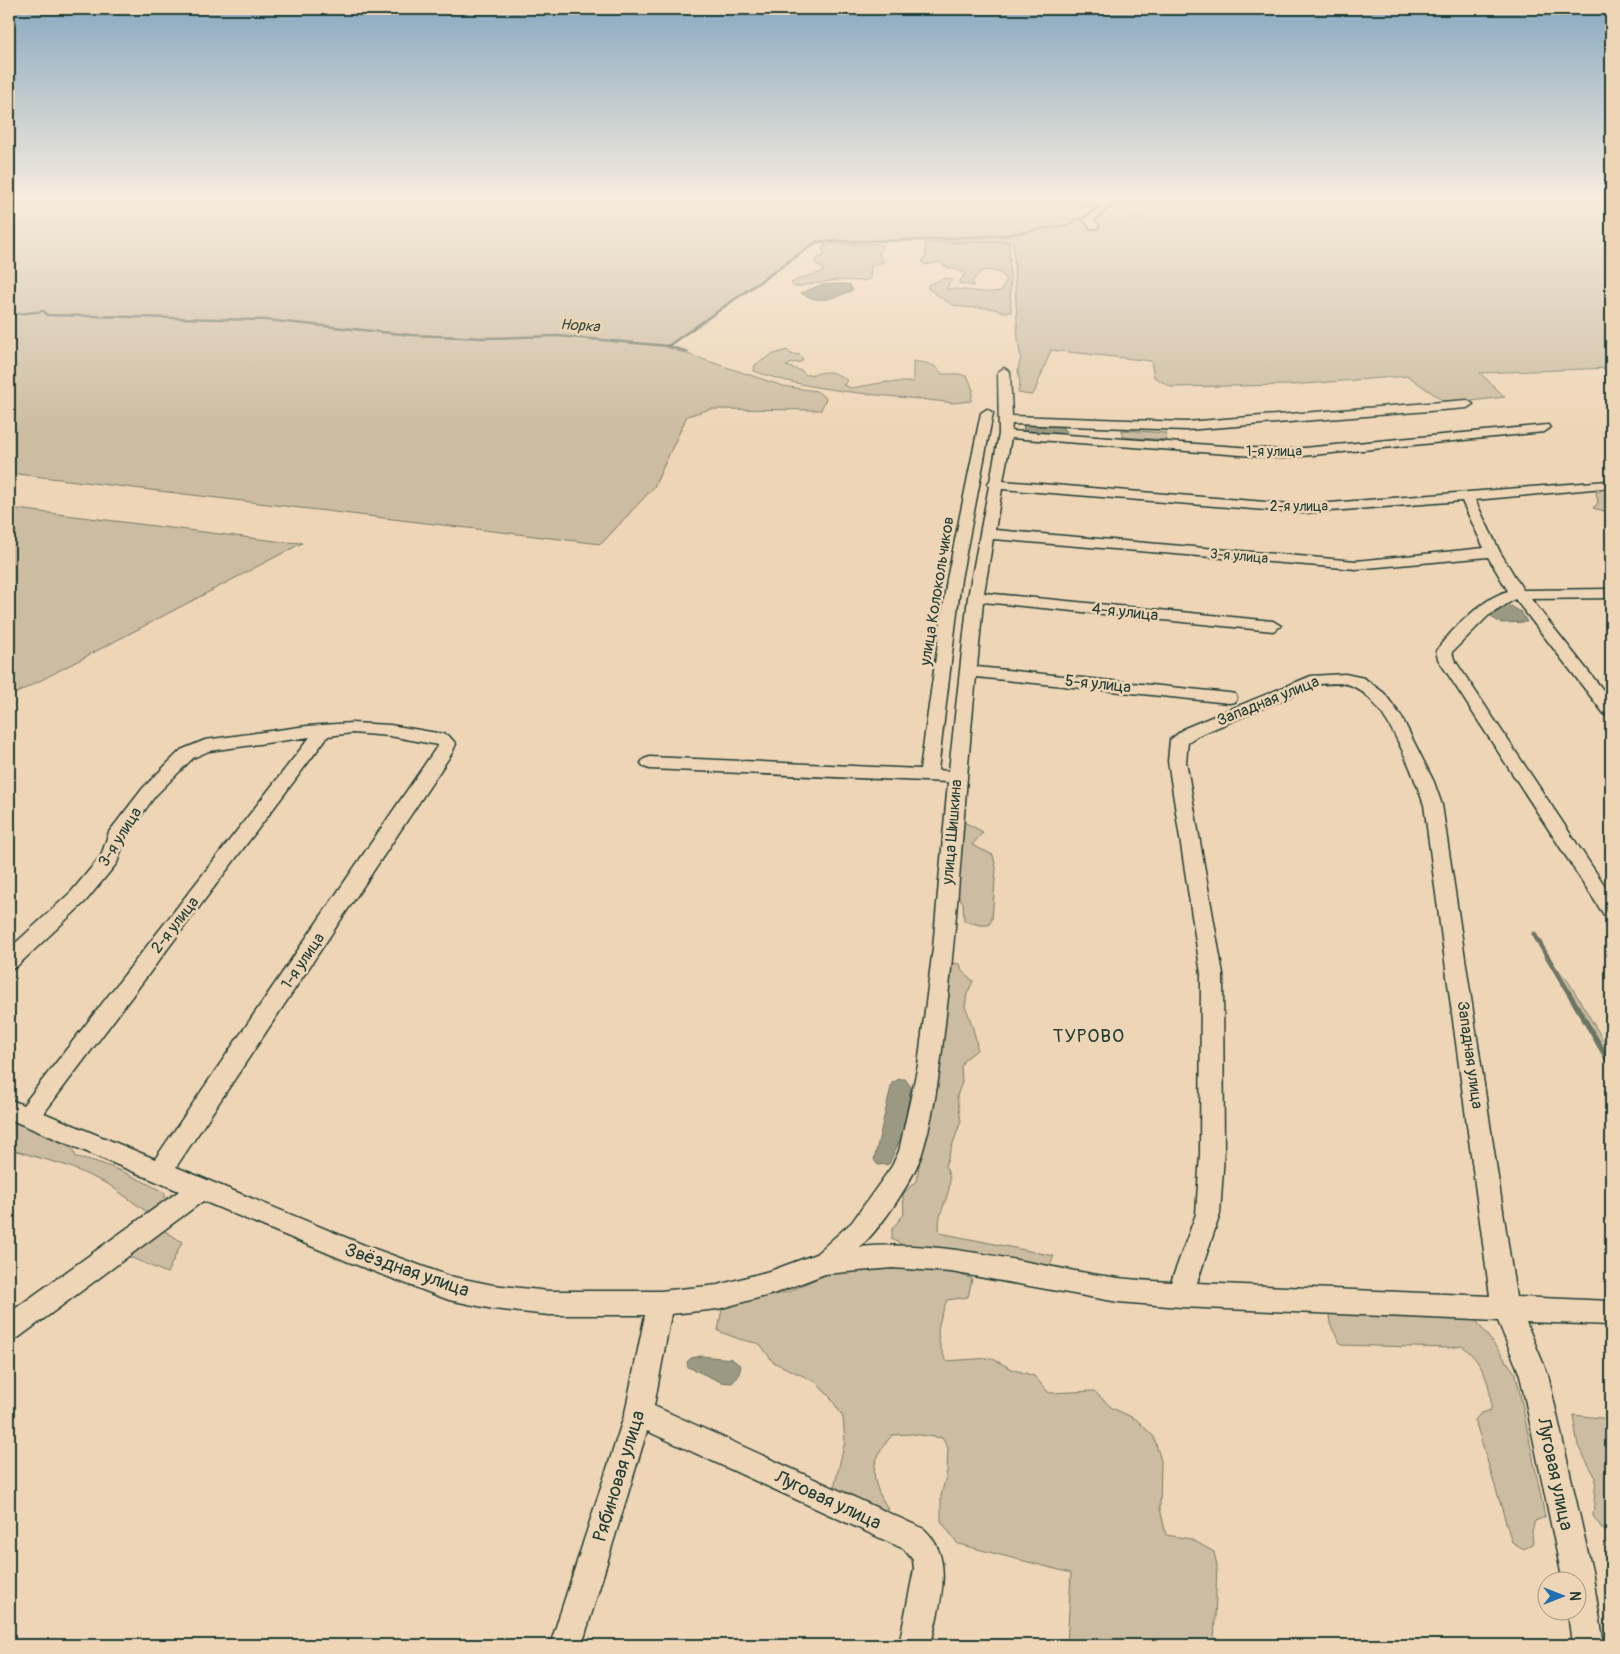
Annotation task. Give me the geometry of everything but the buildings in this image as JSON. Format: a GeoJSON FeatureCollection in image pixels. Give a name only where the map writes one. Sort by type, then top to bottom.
{"type":"FeatureCollection","features":[{"type":"Feature","properties":{"kind":"street","name":"улица Шишкина"},"geometry":{"type":"LineString","coordinates":[[825,1262],[861,1230],[901,1174],[911,1151],[929,1065],[942,948],[967,670],[976,597],[1005,427],[1004,372]]}},
{"type":"Feature","properties":{"kind":"street"},"geometry":{"type":"LineString","coordinates":[[1005,427],[1186,426],[1467,404]]}},
{"type":"Feature","properties":{"kind":"street","name":"улица Колокольчиков"},"geometry":{"type":"LineString","coordinates":[[928,776],[954,579],[987,413]]}},
{"type":"Feature","properties":{"kind":"street","name":"1-я улица"},"geometry":{"type":"LineString","coordinates":[[1005,427],[1282,454],[1544,428]]}},
{"type":"Feature","properties":{"kind":"street","name":"2-я улица"},"geometry":{"type":"LineString","coordinates":[[994,484],[1286,508],[1467,497],[1603,484]]}},
{"type":"Feature","properties":{"kind":"street"},"geometry":{"type":"LineString","coordinates":[[1467,497],[1493,552],[1518,593],[1611,711]]}},
{"type":"Feature","properties":{"kind":"street","name":"3-я улица"},"geometry":{"type":"LineString","coordinates":[[986,534],[1332,564],[1356,564],[1493,552]]}},
{"type":"Feature","properties":{"kind":"street"},"geometry":{"type":"LineString","coordinates":[[1611,593],[1518,593],[1500,600],[1458,635],[1444,651],[1446,659],[1611,910]]}},
{"type":"Feature","properties":{"kind":"street","name":"4-я улица"},"geometry":{"type":"LineString","coordinates":[[976,597],[1273,626]]}},
{"type":"Feature","properties":{"kind":"street","name":"5-я улица"},"geometry":{"type":"LineString","coordinates":[[967,670],[1229,698]]}},
{"type":"Feature","properties":{"kind":"street","name":"Западная улица"},"geometry":{"type":"LineString","coordinates":[[1181,1295],[1187,1269],[1208,1214],[1212,1154],[1212,1004],[1210,945],[1177,761],[1179,740],[1191,732],[1317,679],[1329,678],[1358,682],[1378,696],[1409,748],[1433,805],[1506,1308]]}},
{"type":"Feature","properties":{"kind":"street"},"geometry":{"type":"LineString","coordinates":[[317,732],[342,728],[389,730],[444,740],[447,744],[446,749]]}},
{"type":"Feature","properties":{"kind":"street","name":"3-я улица"},"geometry":{"type":"LineString","coordinates":[[9,961],[78,897],[110,858],[116,837],[148,792],[187,754],[195,749],[214,744],[307,731],[317,732]]}},
{"type":"Feature","properties":{"kind":"street","name":"2-я улица"},"geometry":{"type":"LineString","coordinates":[[18,1113],[315,743],[319,736],[317,732]]}},
{"type":"Feature","properties":{"kind":"street","name":"1-я улица"},"geometry":{"type":"LineString","coordinates":[[159,1173],[446,749]]}},
{"type":"Feature","properties":{"kind":"street"},"geometry":{"type":"LineString","coordinates":[[650,763],[957,777]]}},
{"type":"Feature","properties":{"kind":"street","name":"Звёздная улица"},"geometry":{"type":"LineString","coordinates":[[18,1113],[199,1190],[449,1288],[493,1297],[549,1303],[660,1303],[718,1297],[774,1282],[825,1262]]}},
{"type":"Feature","properties":{"kind":"street"},"geometry":{"type":"LineString","coordinates":[[9,1329],[199,1190]]}},
{"type":"Feature","properties":{"kind":"street"},"geometry":{"type":"LineString","coordinates":[[825,1262],[892,1256],[951,1260],[1118,1290],[1181,1295],[1611,1314]]}},
{"type":"Feature","properties":{"kind":"street","name":"Рябиновая улица"},"geometry":{"type":"LineString","coordinates":[[566,1645],[639,1413],[660,1303]]}},
{"type":"Feature","properties":{"kind":"street","name":"Луговая улица"},"geometry":{"type":"LineString","coordinates":[[1506,1308],[1534,1375],[1577,1571],[1588,1645]]}},
{"type":"Feature","properties":{"kind":"street","name":"Луговая улица"},"geometry":{"type":"LineString","coordinates":[[639,1413],[918,1543],[928,1557],[929,1568],[916,1645]]}},
{"type":"Feature","properties":{"kind":"shaded area"},"geometry":{"type":"Polygon","coordinates":[[[9,275],[768,275],[666,347],[783,386],[816,391],[826,398],[821,410],[710,409],[687,416],[654,487],[601,544],[9,473],[9,275]]]}},
{"type":"Feature","properties":{"kind":"shaded area"},"geometry":{"type":"Polygon","coordinates":[[[811,275],[870,275],[870,279],[862,281],[837,280],[794,287],[791,283],[811,275]]]}},
{"type":"Feature","properties":{"kind":"shaded area"},"geometry":{"type":"Polygon","coordinates":[[[964,275],[977,275],[973,280],[973,286],[959,283],[964,275]]]}},
{"type":"Feature","properties":{"kind":"shaded area"},"geometry":{"type":"Polygon","coordinates":[[[1002,275],[1010,275],[1011,312],[989,308],[956,306],[928,288],[928,285],[945,278],[952,280],[946,289],[980,292],[1001,291],[1006,281],[1002,275]]]}},
{"type":"Feature","properties":{"kind":"shaded area"},"geometry":{"type":"Polygon","coordinates":[[[1015,275],[1611,275],[1611,368],[1480,373],[1505,397],[1463,402],[1442,400],[1408,376],[1290,385],[1171,387],[1154,377],[1151,361],[1051,350],[1034,393],[1031,395],[1018,393],[1020,383],[1018,369],[1021,358],[1018,341],[1015,275]]]}},
{"type":"Feature","properties":{"kind":"shaded area"},"geometry":{"type":"Polygon","coordinates":[[[821,285],[850,285],[853,290],[827,299],[814,299],[801,293],[821,285]]]}},
{"type":"Feature","properties":{"kind":"shaded area"},"geometry":{"type":"Polygon","coordinates":[[[787,350],[791,354],[800,355],[803,359],[801,362],[786,366],[802,371],[806,375],[831,372],[848,381],[843,385],[851,388],[887,382],[913,382],[913,361],[929,364],[942,374],[960,374],[968,377],[973,390],[971,401],[953,403],[827,389],[778,379],[754,371],[755,365],[771,355],[787,350]]]}},
{"type":"Feature","properties":{"kind":"shaded area"},"geometry":{"type":"Polygon","coordinates":[[[1024,425],[1056,425],[1067,432],[1063,435],[1023,431],[1024,425]]]}},
{"type":"Feature","properties":{"kind":"shaded area"},"geometry":{"type":"Polygon","coordinates":[[[1122,430],[1166,433],[1167,440],[1123,437],[1122,430]]]}},
{"type":"Feature","properties":{"kind":"shaded area"},"geometry":{"type":"Polygon","coordinates":[[[1611,487],[1611,513],[1593,508],[1598,503],[1596,492],[1611,487]]]}},
{"type":"Feature","properties":{"kind":"shaded area"},"geometry":{"type":"Polygon","coordinates":[[[9,508],[284,542],[302,543],[9,697],[9,508]]]}},
{"type":"Feature","properties":{"kind":"shaded area"},"geometry":{"type":"Polygon","coordinates":[[[1511,606],[1521,612],[1527,622],[1501,623],[1491,617],[1501,609],[1511,606]]]}},
{"type":"Feature","properties":{"kind":"shaded area"},"geometry":{"type":"Polygon","coordinates":[[[964,822],[983,832],[972,845],[993,855],[996,868],[992,919],[989,925],[964,921],[963,903],[956,892],[959,826],[964,822]]]}},
{"type":"Feature","properties":{"kind":"shaded area"},"geometry":{"type":"Polygon","coordinates":[[[951,963],[960,964],[962,971],[973,981],[967,994],[965,1007],[973,1028],[977,1050],[964,1060],[961,1066],[962,1082],[957,1096],[961,1121],[945,1166],[949,1174],[950,1183],[940,1216],[940,1233],[1054,1256],[1050,1265],[1040,1266],[927,1247],[906,1247],[892,1239],[892,1229],[904,1214],[903,1194],[916,1181],[918,1172],[951,963]]]}},
{"type":"Feature","properties":{"kind":"shaded area"},"geometry":{"type":"Polygon","coordinates":[[[1550,964],[1558,969],[1568,981],[1611,1053],[1611,1070],[1550,964]]]}},
{"type":"Feature","properties":{"kind":"shaded area"},"geometry":{"type":"Polygon","coordinates":[[[899,1079],[905,1079],[911,1087],[903,1133],[889,1164],[878,1165],[874,1160],[892,1083],[899,1079]]]}},
{"type":"Feature","properties":{"kind":"shaded area"},"geometry":{"type":"Polygon","coordinates":[[[17,1121],[71,1146],[76,1157],[109,1166],[156,1188],[165,1193],[165,1202],[158,1210],[147,1212],[108,1184],[68,1166],[9,1149],[9,1122],[17,1121]]]}},
{"type":"Feature","properties":{"kind":"shaded area"},"geometry":{"type":"Polygon","coordinates":[[[162,1229],[182,1242],[167,1273],[125,1255],[162,1229]]]}},
{"type":"Feature","properties":{"kind":"shaded area"},"geometry":{"type":"Polygon","coordinates":[[[890,1261],[952,1271],[972,1279],[968,1297],[947,1300],[941,1317],[938,1337],[946,1361],[991,1358],[1012,1369],[1034,1376],[1049,1393],[1094,1391],[1112,1408],[1136,1419],[1154,1437],[1161,1461],[1160,1508],[1166,1535],[1191,1539],[1214,1552],[1217,1565],[1214,1645],[1067,1645],[1071,1573],[958,1544],[941,1521],[941,1496],[947,1472],[948,1448],[942,1438],[913,1434],[892,1435],[884,1445],[874,1471],[877,1488],[888,1509],[867,1512],[833,1492],[845,1441],[843,1417],[830,1397],[814,1381],[773,1362],[760,1344],[718,1331],[722,1309],[744,1300],[788,1292],[828,1273],[890,1261]]]}},
{"type":"Feature","properties":{"kind":"shaded area"},"geometry":{"type":"Polygon","coordinates":[[[1329,1314],[1475,1319],[1516,1374],[1545,1517],[1535,1521],[1532,1531],[1533,1544],[1524,1549],[1512,1542],[1475,1420],[1481,1413],[1491,1410],[1488,1383],[1480,1366],[1469,1352],[1462,1346],[1450,1348],[1341,1345],[1330,1324],[1329,1314]]]}},
{"type":"Feature","properties":{"kind":"shaded area"},"geometry":{"type":"Polygon","coordinates":[[[701,1356],[732,1359],[741,1366],[738,1377],[732,1383],[721,1382],[688,1367],[687,1362],[691,1358],[701,1356]]]}},
{"type":"Feature","properties":{"kind":"shaded area"},"geometry":{"type":"Polygon","coordinates":[[[1573,1415],[1610,1419],[1611,1422],[1611,1540],[1593,1516],[1596,1478],[1578,1446],[1573,1415]]]}},
{"type":"Feature","properties":{"kind":"waterway","name":"Норка"},"geometry":{"type":"LineString","coordinates":[[668,346],[769,275]]}},
{"type":"Feature","properties":{"kind":"waterway","name":"Норка"},"geometry":{"type":"LineString","coordinates":[[9,315],[44,311],[47,315],[266,320],[411,335],[486,338],[558,336],[668,346]]}},
{"type":"Feature","properties":{"kind":"waterway"},"geometry":{"type":"LineString","coordinates":[[668,346],[688,352]]}},
{"type":"Feature","properties":{"kind":"waterway"},"geometry":{"type":"LineString","coordinates":[[1534,934],[1611,1064]]}},
{"type":"Feature","properties":{"kind":"district","name":"ТУРОВО"},"geometry":{"type":"Point","coordinates":[1089,1036]}}]}
